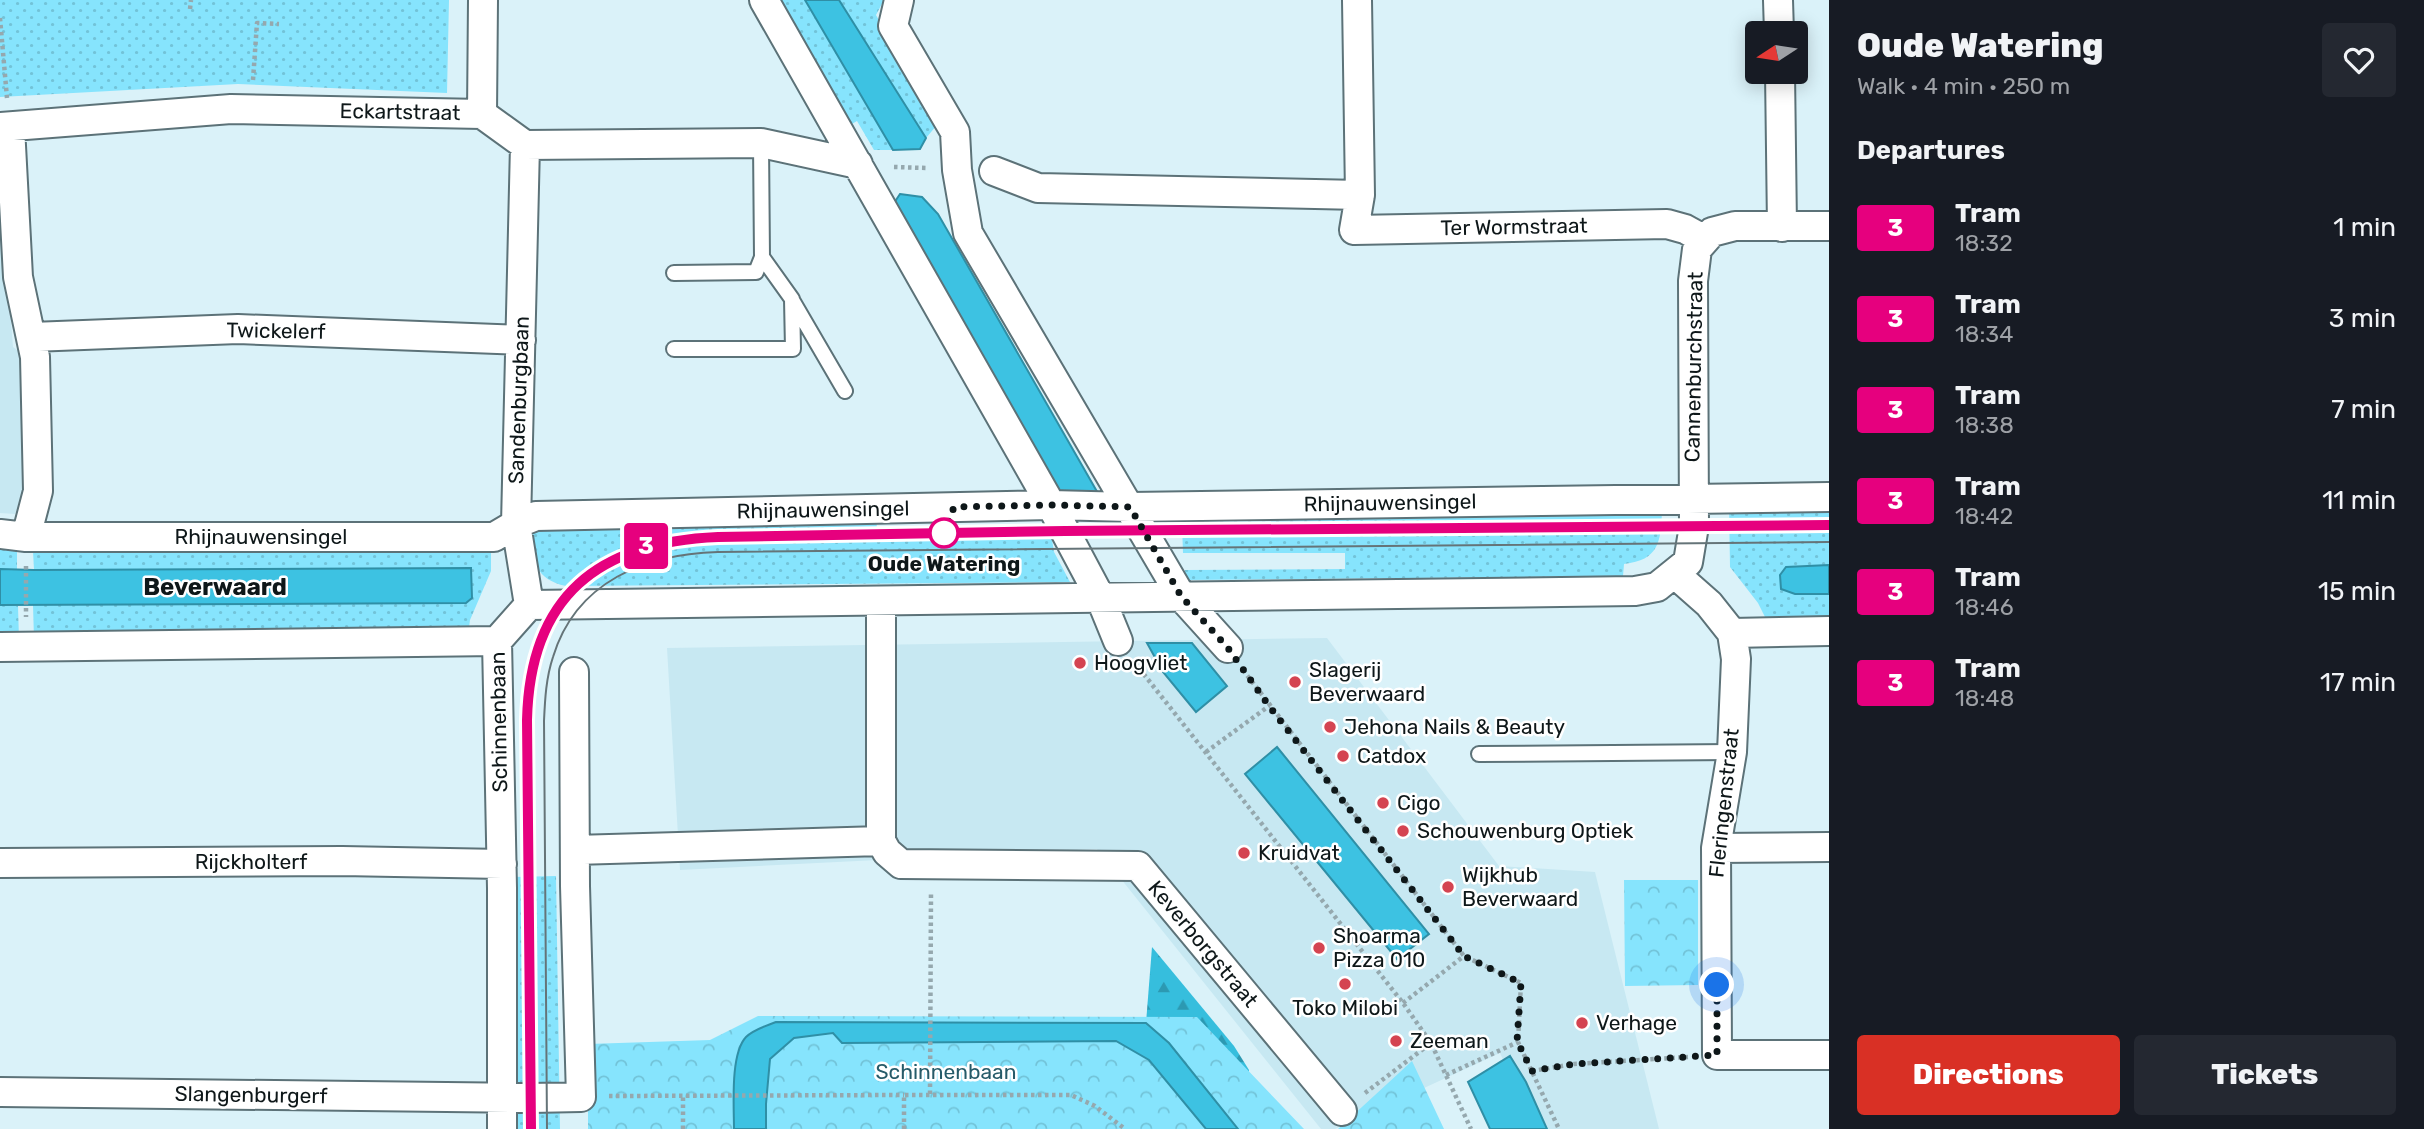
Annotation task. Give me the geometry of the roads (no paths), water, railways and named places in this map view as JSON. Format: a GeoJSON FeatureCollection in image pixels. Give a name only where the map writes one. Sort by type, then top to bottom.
{"type":"FeatureCollection","features":[{"type":"Feature","properties":{"kind":"street"},"geometry":{"type":"LineString","coordinates":[[482,114],[483,0]]}},
{"type":"Feature","properties":{"kind":"street"},"geometry":{"type":"LineString","coordinates":[[764,0],[1052,505],[1100,597],[1118,641]]}},
{"type":"Feature","properties":{"kind":"street"},"geometry":{"type":"LineString","coordinates":[[899,0],[893,26],[955,132],[957,170],[968,233],[1181,596],[1228,648]]}},
{"type":"Feature","properties":{"kind":"street","name":"Ter Wormstraat"},"geometry":{"type":"LineString","coordinates":[[1357,0],[1360,195],[1354,230],[1667,224],[1685,229],[1705,240]]}},
{"type":"Feature","properties":{"kind":"street"},"geometry":{"type":"LineString","coordinates":[[1778,0],[1779,21]]}},
{"type":"Feature","properties":{"kind":"street"},"geometry":{"type":"LineString","coordinates":[[1780,84],[1782,227]]}},
{"type":"Feature","properties":{"kind":"street","name":"Eckartstraat"},"geometry":{"type":"LineString","coordinates":[[5,127],[231,109],[482,114],[525,145]]}},
{"type":"Feature","properties":{"kind":"street"},"geometry":{"type":"LineString","coordinates":[[5,127],[18,277],[36,357],[38,491],[13,536]]}},
{"type":"Feature","properties":{"kind":"street"},"geometry":{"type":"LineString","coordinates":[[525,145],[761,143],[858,164]]}},
{"type":"Feature","properties":{"kind":"street","name":"Sandenburgbaan"},"geometry":{"type":"LineString","coordinates":[[525,145],[516,524],[529,605]]}},
{"type":"Feature","properties":{"kind":"street"},"geometry":{"type":"LineString","coordinates":[[993,171],[1038,187],[1360,195]]}},
{"type":"Feature","properties":{"kind":"street","name":"Cannenburchstraat"},"geometry":{"type":"LineString","coordinates":[[1693,499],[1693,281],[1697,249],[1712,232],[1735,226],[1829,226]]}},
{"type":"Feature","properties":{"kind":"street","name":"Twickelerf"},"geometry":{"type":"LineString","coordinates":[[32,337],[238,329],[521,340]]}},
{"type":"Feature","properties":{"kind":"street","name":"Rhijnauwensingel"},"geometry":{"type":"LineString","coordinates":[[13,536],[494,537],[536,516],[1052,505],[1130,507],[1829,498]]}},
{"type":"Feature","properties":{"kind":"street"},"geometry":{"type":"LineString","coordinates":[[13,647],[497,641],[529,605],[584,603],[1635,591],[1657,587],[1688,562],[1694,526],[1693,499]]}},
{"type":"Feature","properties":{"kind":"street"},"geometry":{"type":"LineString","coordinates":[[1675,574],[1709,604],[1732,633],[1829,631]]}},
{"type":"Feature","properties":{"kind":"street"},"geometry":{"type":"LineString","coordinates":[[575,850],[881,841],[881,601]]}},
{"type":"Feature","properties":{"kind":"street","name":"Fleringenstraat"},"geometry":{"type":"LineString","coordinates":[[1732,633],[1736,659],[1732,752],[1716,848],[1717,1055],[1829,1055]]}},
{"type":"Feature","properties":{"kind":"street","name":"Schinnenbaan"},"geometry":{"type":"LineString","coordinates":[[497,641],[502,864],[502,1129]]}},
{"type":"Feature","properties":{"kind":"street"},"geometry":{"type":"LineString","coordinates":[[502,1097],[581,1097],[573,672]]}},
{"type":"Feature","properties":{"kind":"street","name":"Keverborgstraat"},"geometry":{"type":"LineString","coordinates":[[881,841],[887,852],[901,864],[1138,866],[1342,1111]]}},
{"type":"Feature","properties":{"kind":"street"},"geometry":{"type":"LineString","coordinates":[[1716,848],[1829,847]]}},
{"type":"Feature","properties":{"kind":"street","name":"Rijckholterf"},"geometry":{"type":"LineString","coordinates":[[0,863],[342,861],[502,864]]}},
{"type":"Feature","properties":{"kind":"street","name":"Slangenburgerf"},"geometry":{"type":"LineString","coordinates":[[0,1092],[502,1097]]}},
{"type":"Feature","properties":{"kind":"lane"},"geometry":{"type":"LineString","coordinates":[[674,273],[756,272],[762,257],[761,143]]}},
{"type":"Feature","properties":{"kind":"lane"},"geometry":{"type":"LineString","coordinates":[[762,257],[792,299],[845,391]]}},
{"type":"Feature","properties":{"kind":"lane"},"geometry":{"type":"LineString","coordinates":[[674,349],[793,349],[792,299]]}},
{"type":"Feature","properties":{"kind":"lane"},"geometry":{"type":"LineString","coordinates":[[1479,754],[1732,752]]}},
{"type":"Feature","properties":{"kind":"tram line"},"geometry":{"type":"LineString","coordinates":[[531,1129],[527,720],[531,676],[541,639],[557,608],[579,583],[606,564],[638,550],[675,541],[718,537],[1065,531],[1829,525]]}},
{"type":"Feature","properties":{"kind":"tram line","name":"3"},"geometry":{"type":"LineString","coordinates":[[531,1129],[527,720],[533,667],[541,638],[559,603],[587,576],[621,556],[655,544],[718,537],[1065,531],[1829,525]]}},
{"type":"Feature","properties":{"kind":"tram line"},"geometry":{"type":"LineString","coordinates":[[547,1129],[544,721],[547,681],[564,631],[578,609],[596,591],[640,566],[691,554],[718,552],[1829,542]]}},
{"type":"Feature","properties":{"kind":"place","name":"Oude Watering"},"geometry":{"type":"Point","coordinates":[944,533]}},
{"type":"Feature","properties":{"kind":"place","name":"Hoogvliet"},"geometry":{"type":"Point","coordinates":[1080,663]}},
{"type":"Feature","properties":{"kind":"place","name":"Slagerij Beverwaard"},"geometry":{"type":"Point","coordinates":[1295,682]}},
{"type":"Feature","properties":{"kind":"place","name":"Jehona Nails & Beauty"},"geometry":{"type":"Point","coordinates":[1330,727]}},
{"type":"Feature","properties":{"kind":"place","name":"Catdox"},"geometry":{"type":"Point","coordinates":[1343,756]}},
{"type":"Feature","properties":{"kind":"place","name":"Cigo"},"geometry":{"type":"Point","coordinates":[1383,803]}},
{"type":"Feature","properties":{"kind":"place","name":"Schouwenburg Optiek"},"geometry":{"type":"Point","coordinates":[1403,831]}},
{"type":"Feature","properties":{"kind":"place","name":"Kruidvat"},"geometry":{"type":"Point","coordinates":[1244,853]}},
{"type":"Feature","properties":{"kind":"place","name":"Wijkhub Beverwaard"},"geometry":{"type":"Point","coordinates":[1448,887]}},
{"type":"Feature","properties":{"kind":"place","name":"Shoarma Pizza 010"},"geometry":{"type":"Point","coordinates":[1319,948]}},
{"type":"Feature","properties":{"kind":"place","name":"Toko Milobi"},"geometry":{"type":"Point","coordinates":[1345,984]}},
{"type":"Feature","properties":{"kind":"place","name":"Verhage"},"geometry":{"type":"Point","coordinates":[1582,1023]}},
{"type":"Feature","properties":{"kind":"place","name":"Zeeman"},"geometry":{"type":"Point","coordinates":[1396,1041]}},
{"type":"Feature","properties":{"kind":"district","name":"Beverwaard"},"geometry":{"type":"Point","coordinates":[215,587]}}]}
